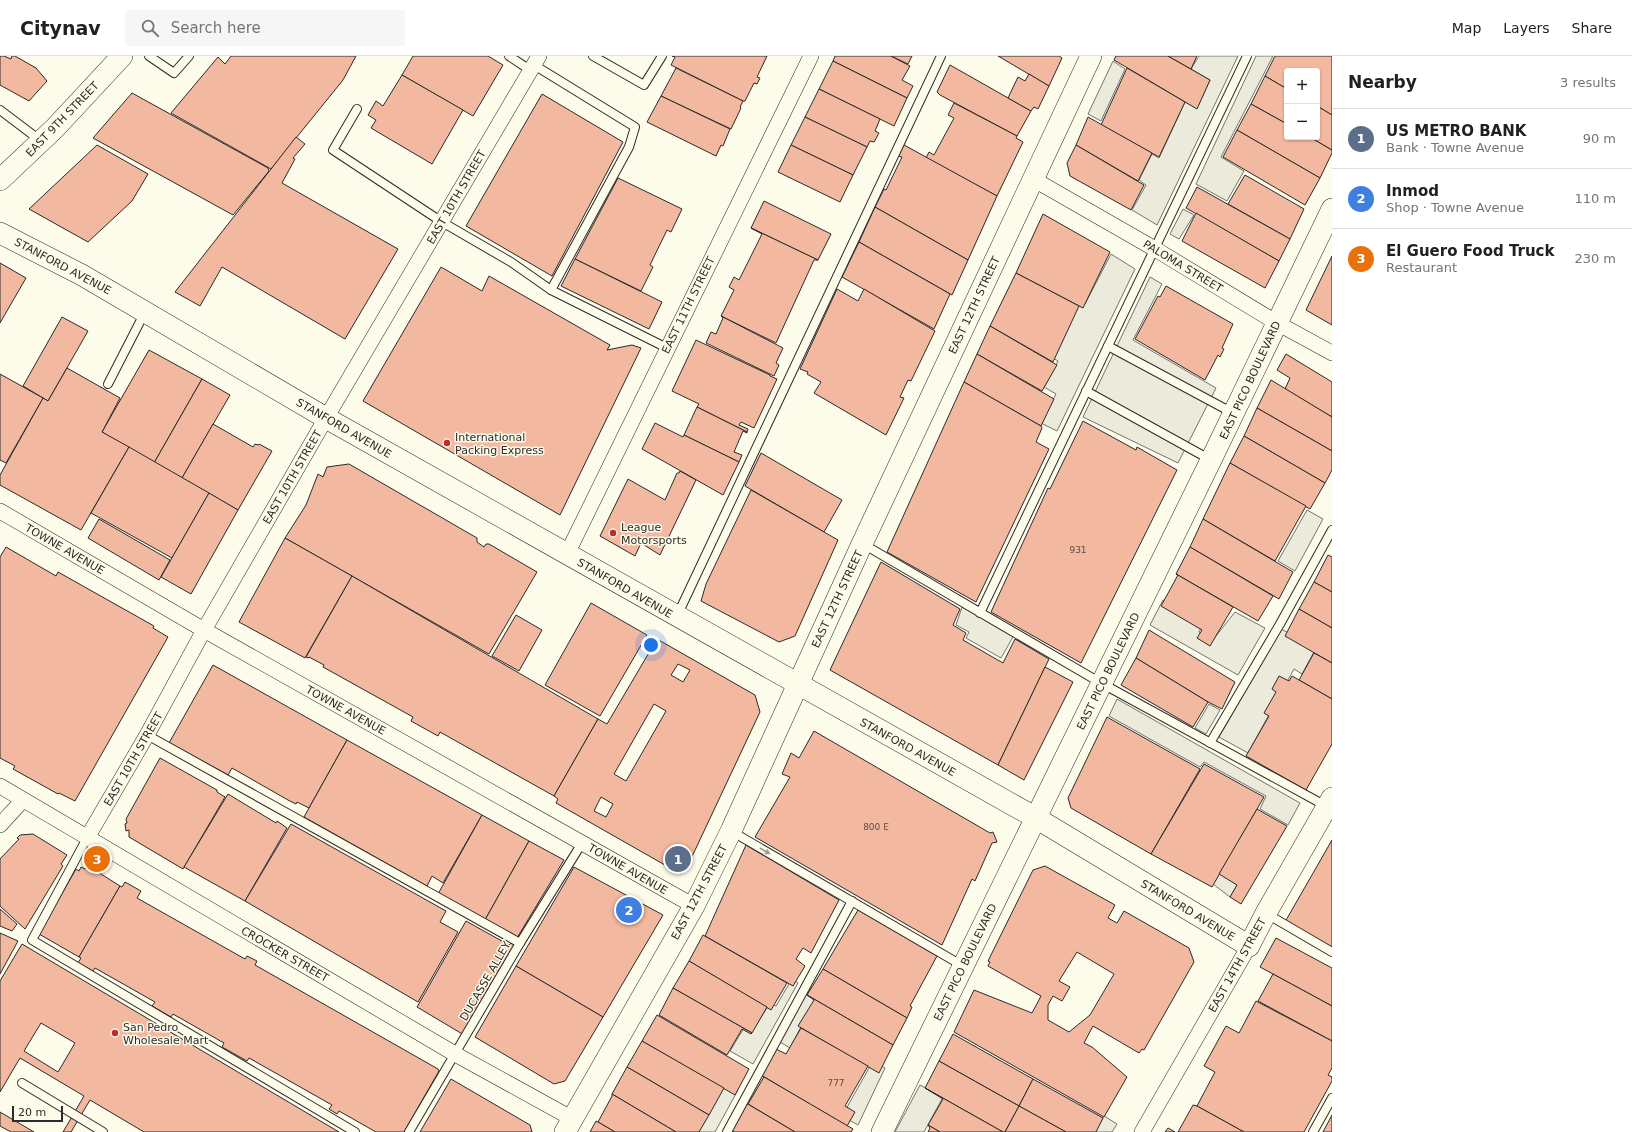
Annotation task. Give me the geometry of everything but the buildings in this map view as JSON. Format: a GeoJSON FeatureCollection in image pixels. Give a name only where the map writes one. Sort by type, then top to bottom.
{"type":"FeatureCollection","features":[{"type":"Feature","properties":{"kind":"street","name":"EAST 9TH STREET"},"geometry":{"type":"LineString","coordinates":[[0,180],[56,128],[122,56]]}},
{"type":"Feature","properties":{"kind":"street","name":"EAST 11TH STREET"},"geometry":{"type":"LineString","coordinates":[[567,554],[811,56]]}},
{"type":"Feature","properties":{"kind":"street","name":"EAST 12TH STREET"},"geometry":{"type":"LineString","coordinates":[[569,1126],[694,906],[731,831],[862,544],[1091,56]]}},
{"type":"Feature","properties":{"kind":"street","name":"EAST 10TH STREET"},"geometry":{"type":"LineString","coordinates":[[87,838],[147,735],[204,630],[326,418],[534,64]]}},
{"type":"Feature","properties":{"kind":"street","name":"PALOMA STREET"},"geometry":{"type":"LineString","coordinates":[[1033,179],[1155,249],[1277,323],[1332,352]]}},
{"type":"Feature","properties":{"kind":"street","name":"EAST PICO BOULEVARD"},"geometry":{"type":"LineString","coordinates":[[882,1132],[1102,684],[1332,209]]}},
{"type":"Feature","properties":{"kind":"street","name":"STANFORD AVENUE"},"geometry":{"type":"LineString","coordinates":[[0,233],[82,275],[146,311],[326,418],[676,617],[1036,818],[1249,946]]}},
{"type":"Feature","properties":{"kind":"street","name":"TOWNE AVENUE"},"geometry":{"type":"LineString","coordinates":[[0,511],[204,630],[694,906]]}},
{"type":"Feature","properties":{"kind":"street","name":"CROCKER STREET"},"geometry":{"type":"LineString","coordinates":[[0,786],[455,1054],[569,1126]]}},
{"type":"Feature","properties":{"kind":"street"},"geometry":{"type":"LineString","coordinates":[[0,825],[23,800]]}},
{"type":"Feature","properties":{"kind":"street","name":"EAST 14TH STREET"},"geometry":{"type":"LineString","coordinates":[[1142,1132],[1330,802]]}},
{"type":"Feature","properties":{"kind":"lane"},"geometry":{"type":"LineString","coordinates":[[149,56],[174,73],[189,56]]}},
{"type":"Feature","properties":{"kind":"lane"},"geometry":{"type":"LineString","coordinates":[[509,56],[534,64],[635,127],[629,147],[551,290]]}},
{"type":"Feature","properties":{"kind":"lane"},"geometry":{"type":"LineString","coordinates":[[593,56],[644,85],[662,56]]}},
{"type":"Feature","properties":{"kind":"lane"},"geometry":{"type":"LineString","coordinates":[[676,617],[941,56]]}},
{"type":"Feature","properties":{"kind":"lane"},"geometry":{"type":"LineString","coordinates":[[980,613],[1247,56]]}},
{"type":"Feature","properties":{"kind":"lane"},"geometry":{"type":"LineString","coordinates":[[357,109],[333,150],[442,222],[511,262],[551,290],[667,348]]}},
{"type":"Feature","properties":{"kind":"lane"},"geometry":{"type":"LineString","coordinates":[[0,110],[42,141]]}},
{"type":"Feature","properties":{"kind":"lane"},"geometry":{"type":"LineString","coordinates":[[108,384],[146,311]]}},
{"type":"Feature","properties":{"kind":"lane"},"geometry":{"type":"LineString","coordinates":[[1108,346],[1234,413]]}},
{"type":"Feature","properties":{"kind":"lane"},"geometry":{"type":"LineString","coordinates":[[1086,391],[1211,460]]}},
{"type":"Feature","properties":{"kind":"lane"},"geometry":{"type":"LineString","coordinates":[[1210,743],[1280,624],[1332,530]]}},
{"type":"Feature","properties":{"kind":"lane"},"geometry":{"type":"LineString","coordinates":[[862,544],[1102,684],[1210,743],[1330,802]]}},
{"type":"Feature","properties":{"kind":"lane"},"geometry":{"type":"LineString","coordinates":[[147,735],[520,943]]}},
{"type":"Feature","properties":{"kind":"lane"},"geometry":{"type":"LineString","coordinates":[[731,831],[964,966]]}},
{"type":"Feature","properties":{"kind":"lane"},"geometry":{"type":"LineString","coordinates":[[87,838],[32,940],[355,1132]]}},
{"type":"Feature","properties":{"kind":"lane","name":"DUCASSE ALLEY"},"geometry":{"type":"LineString","coordinates":[[410,1132],[520,943],[582,843]]}},
{"type":"Feature","properties":{"kind":"lane"},"geometry":{"type":"LineString","coordinates":[[727,1132],[852,901]]}},
{"type":"Feature","properties":{"kind":"lane"},"geometry":{"type":"LineString","coordinates":[[1266,913],[1332,952]]}},
{"type":"Feature","properties":{"kind":"lane"},"geometry":{"type":"LineString","coordinates":[[22,1083],[103,1132]]}},
{"type":"Feature","properties":{"kind":"lane"},"geometry":{"type":"LineString","coordinates":[[1313,1132],[1332,1098]]}},
{"type":"Feature","properties":{"kind":"shaded area"},"geometry":{"type":"Polygon","coordinates":[[[1199,56],[1238,56],[1157,225],[1132,210],[1146,185],[1139,180],[1152,154],[1159,158],[1185,102],[1197,108],[1210,80],[1191,69],[1199,56]]]}},
{"type":"Feature","properties":{"kind":"shaded area"},"geometry":{"type":"Polygon","coordinates":[[[1256,56],[1273,56],[1221,157],[1244,171],[1227,201],[1196,184],[1256,56]]]}},
{"type":"Feature","properties":{"kind":"shaded area"},"geometry":{"type":"Polygon","coordinates":[[[1113,61],[1125,69],[1101,121],[1088,114],[1113,61]]]}},
{"type":"Feature","properties":{"kind":"shaded area"},"geometry":{"type":"Polygon","coordinates":[[[1183,209],[1194,215],[1179,239],[1170,234],[1183,209]]]}},
{"type":"Feature","properties":{"kind":"shaded area"},"geometry":{"type":"Polygon","coordinates":[[[1111,254],[1135,269],[1057,431],[1041,423],[1056,394],[1044,387],[1058,361],[1053,358],[1080,302],[1085,304],[1111,254]]]}},
{"type":"Feature","properties":{"kind":"shaded area"},"geometry":{"type":"Polygon","coordinates":[[[1150,277],[1162,284],[1133,340],[1216,388],[1178,463],[1083,417],[1150,277]]]}},
{"type":"Feature","properties":{"kind":"shaded area"},"geometry":{"type":"Polygon","coordinates":[[[1307,510],[1323,519],[1295,571],[1278,561],[1307,510]]]}},
{"type":"Feature","properties":{"kind":"shaded area"},"geometry":{"type":"Polygon","coordinates":[[[1163,600],[1204,622],[1199,632],[1212,641],[1235,612],[1265,628],[1238,675],[1150,625],[1163,600]]]}},
{"type":"Feature","properties":{"kind":"shaded area"},"geometry":{"type":"Polygon","coordinates":[[[962,607],[1013,637],[1001,658],[966,638],[969,632],[956,625],[962,607]]]}},
{"type":"Feature","properties":{"kind":"shaded area"},"geometry":{"type":"Polygon","coordinates":[[[1281,629],[1316,648],[1302,674],[1294,669],[1248,753],[1219,737],[1281,629]]]}},
{"type":"Feature","properties":{"kind":"shaded area"},"geometry":{"type":"Polygon","coordinates":[[[1117,699],[1300,803],[1288,825],[1260,809],[1266,796],[1204,762],[1200,767],[1109,716],[1117,699]]]}},
{"type":"Feature","properties":{"kind":"shaded area"},"geometry":{"type":"Polygon","coordinates":[[[1209,704],[1220,710],[1206,734],[1195,728],[1209,704]]]}},
{"type":"Feature","properties":{"kind":"shaded area"},"geometry":{"type":"Polygon","coordinates":[[[1221,870],[1239,882],[1230,897],[1213,884],[1221,870]]]}},
{"type":"Feature","properties":{"kind":"shaded area"},"geometry":{"type":"Polygon","coordinates":[[[792,979],[798,983],[753,1064],[730,1051],[747,1023],[755,1027],[770,1003],[776,1006],[792,979]]]}},
{"type":"Feature","properties":{"kind":"shaded area"},"geometry":{"type":"Polygon","coordinates":[[[809,986],[819,992],[790,1048],[780,1042],[809,986]]]}},
{"type":"Feature","properties":{"kind":"shaded area"},"geometry":{"type":"Polygon","coordinates":[[[873,1061],[885,1068],[858,1125],[842,1116],[873,1061]]]}},
{"type":"Feature","properties":{"kind":"shaded area"},"geometry":{"type":"Polygon","coordinates":[[[725,1083],[738,1090],[715,1132],[698,1132],[725,1083]]]}},
{"type":"Feature","properties":{"kind":"shaded area"},"geometry":{"type":"Polygon","coordinates":[[[920,1085],[943,1097],[924,1132],[895,1132],[920,1085]]]}},
{"type":"Feature","properties":{"kind":"shaded area"},"geometry":{"type":"Polygon","coordinates":[[[1104,1116],[1117,1124],[1112,1132],[1095,1132],[1104,1116]]]}},
{"type":"Feature","properties":{"kind":"place","name":"International Packing Express"},"geometry":{"type":"Point","coordinates":[447,443]}},
{"type":"Feature","properties":{"kind":"place","name":"League Motorsports"},"geometry":{"type":"Point","coordinates":[613,533]}},
{"type":"Feature","properties":{"kind":"place","name":"El Guero Food Truck"},"geometry":{"type":"Point","coordinates":[97,859]}},
{"type":"Feature","properties":{"kind":"place","name":"US METRO BANK"},"geometry":{"type":"Point","coordinates":[678,859]}},
{"type":"Feature","properties":{"kind":"place","name":"Inmod"},"geometry":{"type":"Point","coordinates":[629,910]}},
{"type":"Feature","properties":{"kind":"place","name":"San Pedro Wholesale Mart"},"geometry":{"type":"Point","coordinates":[115,1033]}}]}
